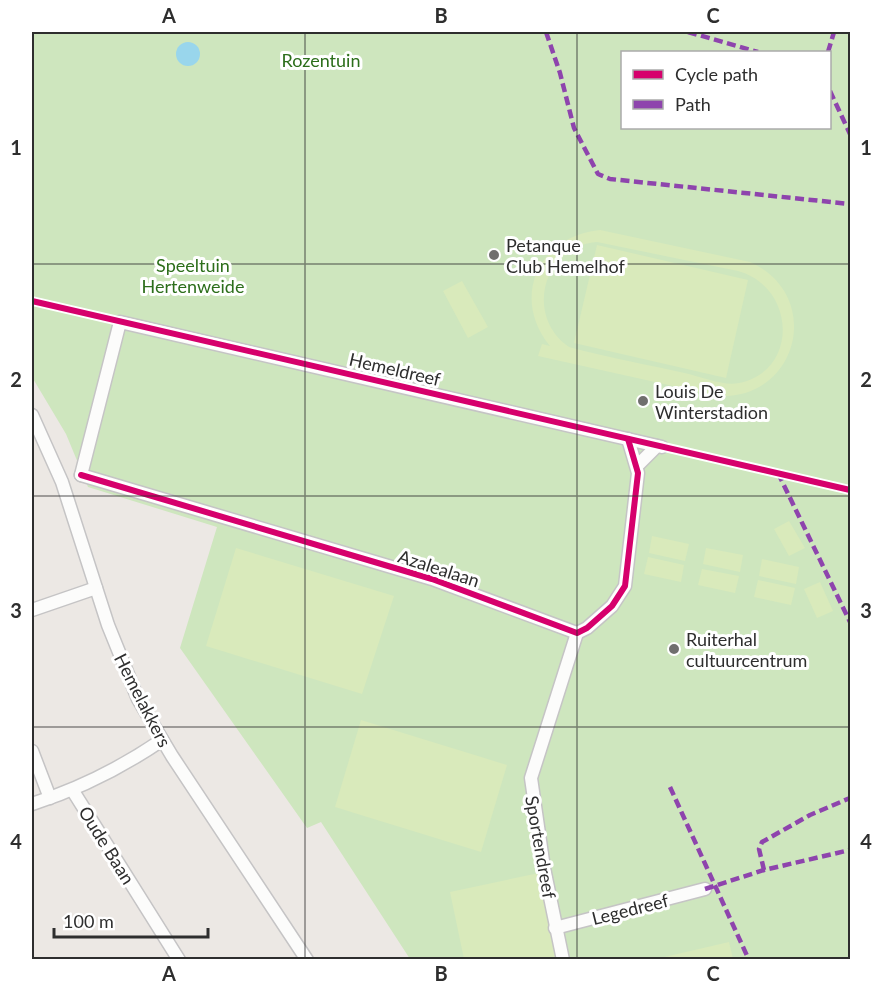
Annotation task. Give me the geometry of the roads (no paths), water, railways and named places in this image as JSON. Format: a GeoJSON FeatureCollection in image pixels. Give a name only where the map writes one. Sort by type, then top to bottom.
{"type":"FeatureCollection","features":[{"type":"Feature","properties":{"kind":"street","name":"Hemeldreef"},"geometry":{"type":"LineString","coordinates":[[81,475],[120,322],[660,446],[637,466]]}},
{"type":"Feature","properties":{"kind":"street","name":"Hemelakkers"},"geometry":{"type":"LineString","coordinates":[[32,415],[62,482],[96,588],[129,678],[162,740],[307,960]]}},
{"type":"Feature","properties":{"kind":"street"},"geometry":{"type":"LineString","coordinates":[[577,633],[612,606],[625,585],[637,466],[628,439]]}},
{"type":"Feature","properties":{"kind":"street"},"geometry":{"type":"LineString","coordinates":[[62,482],[81,475]]}},
{"type":"Feature","properties":{"kind":"street","name":"Azalealaan"},"geometry":{"type":"LineString","coordinates":[[81,475],[432,579],[577,633]]}},
{"type":"Feature","properties":{"kind":"street"},"geometry":{"type":"LineString","coordinates":[[32,610],[96,588]]}},
{"type":"Feature","properties":{"kind":"street","name":"Sportendreef"},"geometry":{"type":"LineString","coordinates":[[562,960],[531,778],[577,633]]}},
{"type":"Feature","properties":{"kind":"street","name":"Oude Baan"},"geometry":{"type":"LineString","coordinates":[[32,804],[73,791],[113,771],[162,740]]}},
{"type":"Feature","properties":{"kind":"street"},"geometry":{"type":"LineString","coordinates":[[32,751],[50,798]]}},
{"type":"Feature","properties":{"kind":"street","name":"Oude Baan"},"geometry":{"type":"LineString","coordinates":[[73,791],[179,960]]}},
{"type":"Feature","properties":{"kind":"street","name":"Legedreef"},"geometry":{"type":"LineString","coordinates":[[555,928],[705,889]]}},
{"type":"Feature","properties":{"kind":"water"},"geometry":{"type":"Polygon","coordinates":[[[188,42],[197,45],[200,54],[197,63],[188,66],[179,63],[176,54],[179,45],[188,42]]]}},
{"type":"Feature","properties":{"kind":"place","name":"Petanque Club Hemelhof"},"geometry":{"type":"Point","coordinates":[494,255]}},
{"type":"Feature","properties":{"kind":"place","name":"Louis De Winterstadion"},"geometry":{"type":"Point","coordinates":[643,401]}},
{"type":"Feature","properties":{"kind":"place","name":"Ruiterhal cultuurcentrum"},"geometry":{"type":"Point","coordinates":[674,649]}},
{"type":"Feature","properties":{"kind":"park label","name":"Rozentuin"},"geometry":{"type":"Point","coordinates":[321,60]}},
{"type":"Feature","properties":{"kind":"park label","name":"Speeltuin Hertenweide"},"geometry":{"type":"Point","coordinates":[193,275]}}]}
